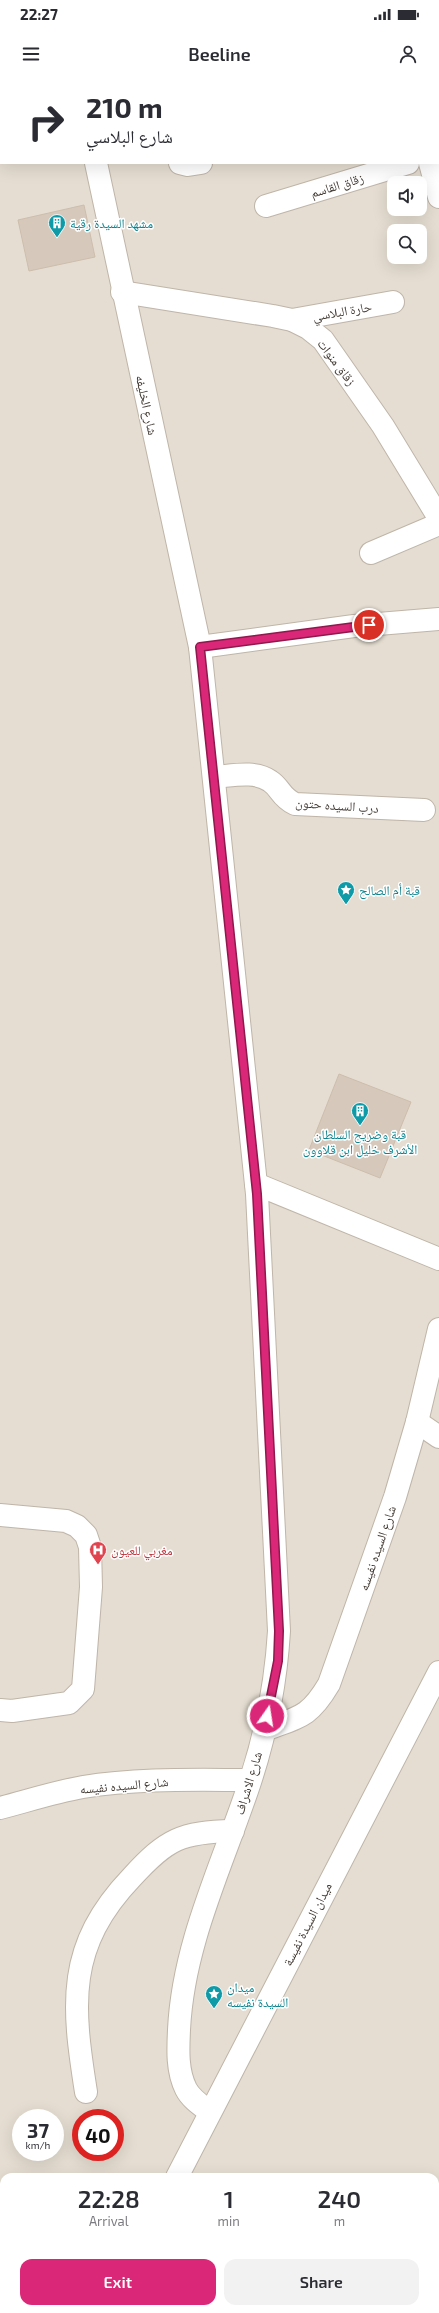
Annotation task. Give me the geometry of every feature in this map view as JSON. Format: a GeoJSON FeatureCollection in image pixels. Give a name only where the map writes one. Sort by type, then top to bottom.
{"type":"FeatureCollection","features":[{"type":"Feature","properties":{"kind":"street","name":"شارع الخليفه"},"geometry":{"type":"LineString","coordinates":[[96,164],[122,292],[200,647]]}},
{"type":"Feature","properties":{"kind":"street"},"geometry":{"type":"LineString","coordinates":[[184,164],[194,164]]}},
{"type":"Feature","properties":{"kind":"street","name":"زقاق القاسم"},"geometry":{"type":"LineString","coordinates":[[266,206],[405,164]]}},
{"type":"Feature","properties":{"kind":"street"},"geometry":{"type":"LineString","coordinates":[[430,164],[439,197]]}},
{"type":"Feature","properties":{"kind":"street","name":"زقاق منوات"},"geometry":{"type":"LineString","coordinates":[[122,292],[292,320],[308,328],[323,340],[383,426],[439,518]]}},
{"type":"Feature","properties":{"kind":"street","name":"حارة البلاسي"},"geometry":{"type":"LineString","coordinates":[[292,320],[393,302]]}},
{"type":"Feature","properties":{"kind":"street"},"geometry":{"type":"LineString","coordinates":[[371,553],[439,524]]}},
{"type":"Feature","properties":{"kind":"street"},"geometry":{"type":"LineString","coordinates":[[200,647],[354,626],[439,619]]}},
{"type":"Feature","properties":{"kind":"street","name":"شارع الاشراف"},"geometry":{"type":"LineString","coordinates":[[200,647],[256,1184],[279,1631],[273,1690],[264,1730],[250,1780],[192,1945],[180,2008],[178,2058],[181,2074],[186,2091],[210,2112]]}},
{"type":"Feature","properties":{"kind":"street","name":"درب السيده حتون"},"geometry":{"type":"LineString","coordinates":[[214,777],[256,775],[270,781],[287,800],[295,804],[424,810]]}},
{"type":"Feature","properties":{"kind":"street"},"geometry":{"type":"LineString","coordinates":[[256,1184],[439,1259]]}},
{"type":"Feature","properties":{"kind":"street","name":"شارع السيده نفيسه"},"geometry":{"type":"LineString","coordinates":[[264,1730],[305,1714],[318,1703],[329,1684],[395,1497],[417,1422],[439,1330]]}},
{"type":"Feature","properties":{"kind":"street"},"geometry":{"type":"LineString","coordinates":[[417,1422],[439,1437]]}},
{"type":"Feature","properties":{"kind":"street"},"geometry":{"type":"LineString","coordinates":[[0,1515],[66,1521],[78,1526],[86,1535],[90,1547],[91,1587],[83,1688],[69,1703],[12,1711],[0,1710]]}},
{"type":"Feature","properties":{"kind":"street","name":"ميدان السيدة نفيسة"},"geometry":{"type":"LineString","coordinates":[[179,2173],[439,1672]]}},
{"type":"Feature","properties":{"kind":"street","name":"شارع السيده نفيسه"},"geometry":{"type":"LineString","coordinates":[[0,1808],[57,1792],[107,1784],[186,1780],[250,1780]]}},
{"type":"Feature","properties":{"kind":"street"},"geometry":{"type":"LineString","coordinates":[[86,2092],[79,2047],[76,1995],[86,1947],[100,1915],[138,1870],[155,1852],[168,1843],[196,1833],[232,1832]]}},
{"type":"Feature","properties":{"kind":"shaded area"},"geometry":{"type":"Polygon","coordinates":[[[0,164],[439,164],[439,2173],[0,2173],[0,164]]]}},
{"type":"Feature","properties":{"kind":"building","name":"مشهد السيدة رقية"},"geometry":{"type":"Polygon","coordinates":[[[84,205],[95,257],[29,271],[18,220],[84,205]]]}},
{"type":"Feature","properties":{"kind":"building","name":"قبة وضريح السلطان الأشرف خليل ابن قلاوون"},"geometry":{"type":"Polygon","coordinates":[[[339,1074],[411,1102],[380,1178],[309,1150],[339,1074]]]}},
{"type":"Feature","properties":{"kind":"place","name":"مشهد السيدة رقية"},"geometry":{"type":"Point","coordinates":[57,238]}},
{"type":"Feature","properties":{"kind":"place","name":"قبة أم الصالح"},"geometry":{"type":"Point","coordinates":[346,905]}},
{"type":"Feature","properties":{"kind":"place","name":"قبة وضريح السلطان الأشرف خليل ابن قلاوون"},"geometry":{"type":"Point","coordinates":[360,1126]}},
{"type":"Feature","properties":{"kind":"place","name":"مغربي للعيون"},"geometry":{"type":"Point","coordinates":[98,1565]}},
{"type":"Feature","properties":{"kind":"place","name":"ميدان السيدة نفيسه"},"geometry":{"type":"Point","coordinates":[214,2009]}},
{"type":"Feature","properties":{"kind":"route"},"geometry":{"type":"LineString","coordinates":[[267,1716],[278,1661],[279,1631],[257,1194],[200,647],[369,625]]}}]}
